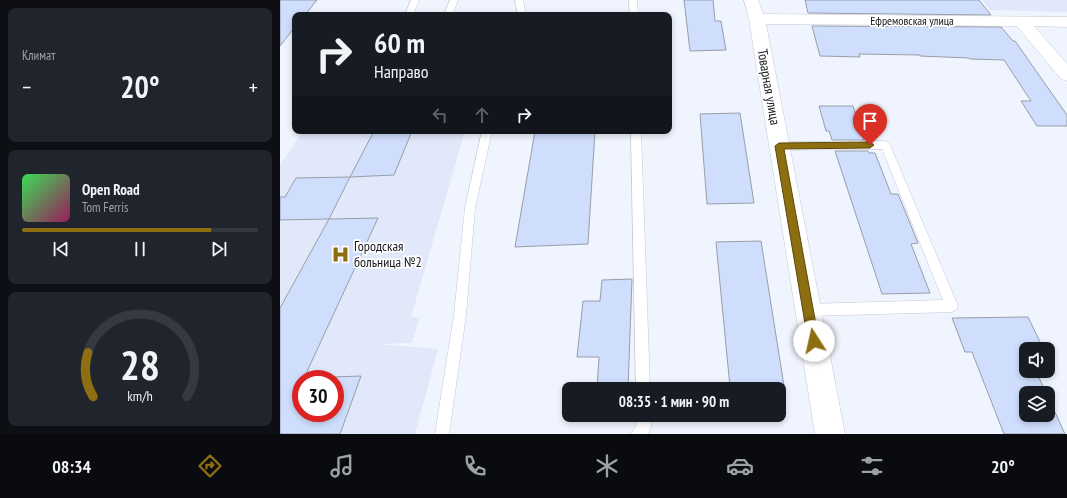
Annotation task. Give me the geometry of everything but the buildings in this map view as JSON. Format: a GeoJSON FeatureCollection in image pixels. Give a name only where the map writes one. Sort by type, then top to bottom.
{"type":"FeatureCollection","features":[{"type":"Feature","properties":{"kind":"street","name":"Ефремовская улица"},"geometry":{"type":"LineString","coordinates":[[754,10],[1067,22]]}},
{"type":"Feature","properties":{"kind":"street","name":"Товарная улица"},"geometry":{"type":"LineString","coordinates":[[754,10],[830,434]]}},
{"type":"Feature","properties":{"kind":"street"},"geometry":{"type":"LineString","coordinates":[[1021,21],[1067,75]]}},
{"type":"Feature","properties":{"kind":"lane"},"geometry":{"type":"LineString","coordinates":[[410,12],[415,0]]}},
{"type":"Feature","properties":{"kind":"lane"},"geometry":{"type":"LineString","coordinates":[[449,12],[454,0]]}},
{"type":"Feature","properties":{"kind":"lane"},"geometry":{"type":"LineString","coordinates":[[519,0],[521,12]]}},
{"type":"Feature","properties":{"kind":"lane"},"geometry":{"type":"LineString","coordinates":[[633,0],[634,12]]}},
{"type":"Feature","properties":{"kind":"lane"},"geometry":{"type":"LineString","coordinates":[[442,434],[460,315],[470,208],[486,134]]}},
{"type":"Feature","properties":{"kind":"lane"},"geometry":{"type":"LineString","coordinates":[[636,134],[643,382]]}},
{"type":"Feature","properties":{"kind":"lane"},"geometry":{"type":"LineString","coordinates":[[779,146],[884,145],[952,306],[808,310]]}},
{"type":"Feature","properties":{"kind":"lane"},"geometry":{"type":"LineString","coordinates":[[638,434],[644,427],[644,422]]}},
{"type":"Feature","properties":{"kind":"shaded area"},"geometry":{"type":"Polygon","coordinates":[[[982,0],[1067,0],[1067,12],[990,10],[982,0]]]}},
{"type":"Feature","properties":{"kind":"shaded area","name":"Городская больница №2"},"geometry":{"type":"Polygon","coordinates":[[[301,134],[464,134],[411,317],[420,317],[412,343],[378,344],[438,349],[415,434],[280,434],[280,165],[301,134]]]}},
{"type":"Feature","properties":{"kind":"place","name":"Городская больница №2"},"geometry":{"type":"Point","coordinates":[341,254]}},
{"type":"Feature","properties":{"kind":"route"},"geometry":{"type":"LineString","coordinates":[[814,341],[779,146],[870,145]]}}]}
